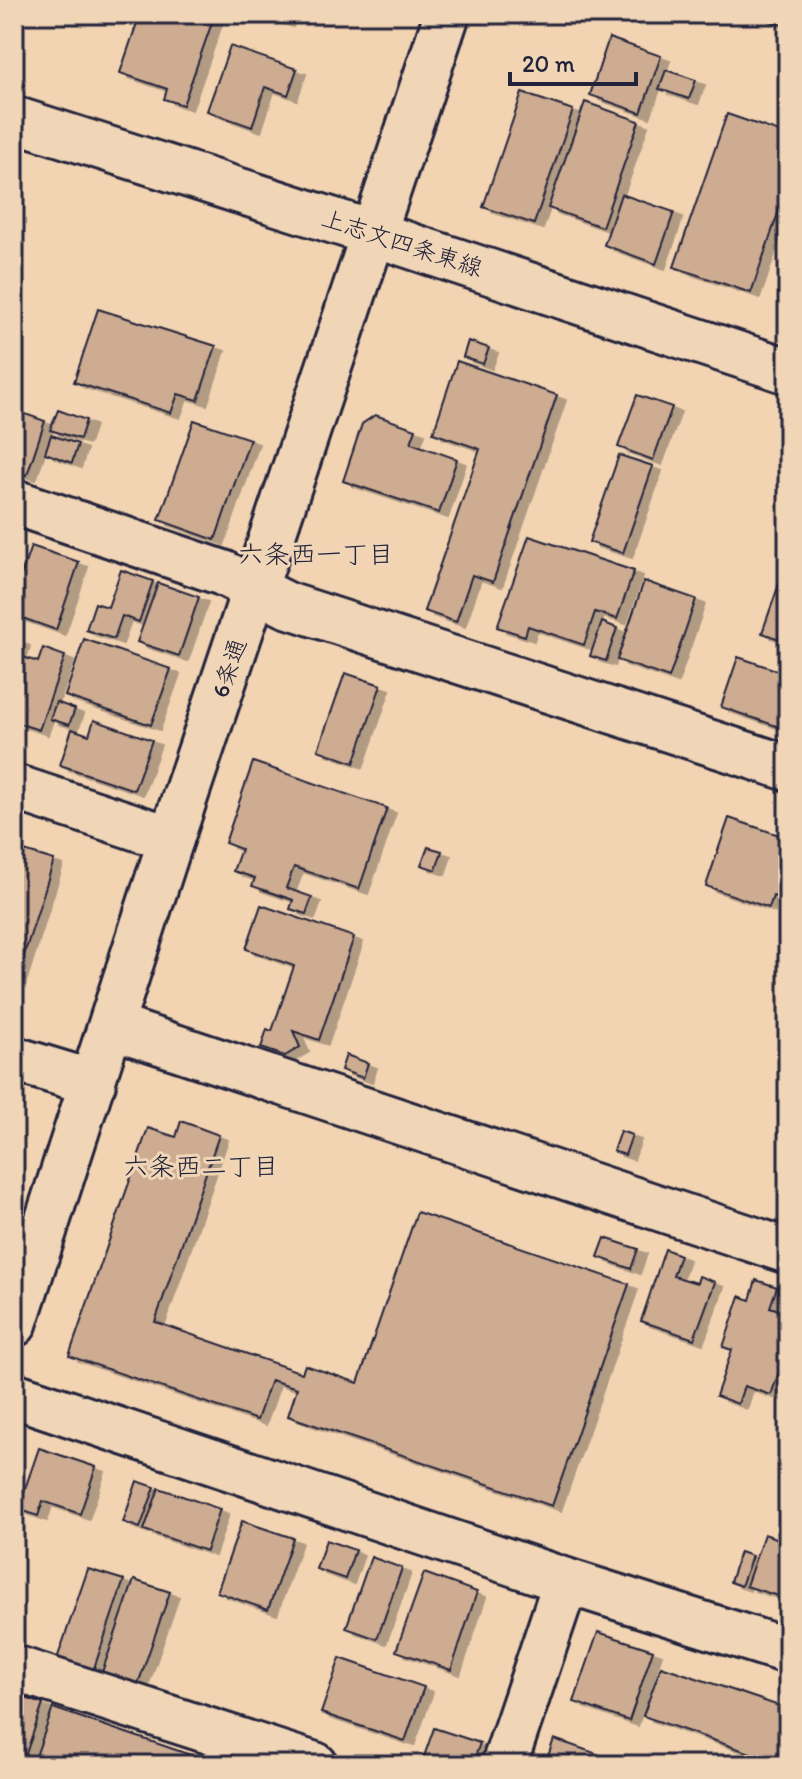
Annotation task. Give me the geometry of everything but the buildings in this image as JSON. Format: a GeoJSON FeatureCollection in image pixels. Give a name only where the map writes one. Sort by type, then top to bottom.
{"type":"FeatureCollection","features":[{"type":"Feature","properties":{"kind":"street","name":"6条通"},"geometry":{"type":"LineString","coordinates":[[14,1324],[171,839],[447,14]]}},
{"type":"Feature","properties":{"kind":"street","name":"上志文四条東線"},"geometry":{"type":"LineString","coordinates":[[14,119],[375,234],[788,371]]}},
{"type":"Feature","properties":{"kind":"street"},"geometry":{"type":"LineString","coordinates":[[14,502],[223,573],[287,605],[788,768]]}},
{"type":"Feature","properties":{"kind":"street"},"geometry":{"type":"LineString","coordinates":[[14,787],[171,839]]}},
{"type":"Feature","properties":{"kind":"street"},"geometry":{"type":"LineString","coordinates":[[112,1026],[788,1251]]}},
{"type":"Feature","properties":{"kind":"street"},"geometry":{"type":"LineString","coordinates":[[14,1059],[93,1083]]}},
{"type":"Feature","properties":{"kind":"street"},"geometry":{"type":"LineString","coordinates":[[14,1395],[566,1581],[788,1651]]}},
{"type":"Feature","properties":{"kind":"street"},"geometry":{"type":"LineString","coordinates":[[504,1765],[566,1581]]}},
{"type":"Feature","properties":{"kind":"street"},"geometry":{"type":"LineString","coordinates":[[14,1668],[315,1765]]}},
{"type":"Feature","properties":{"kind":"district","name":"六条西一丁目"},"geometry":{"type":"Point","coordinates":[316,554]}},
{"type":"Feature","properties":{"kind":"district","name":"六条西二丁目"},"geometry":{"type":"Point","coordinates":[201,1166]}}]}
